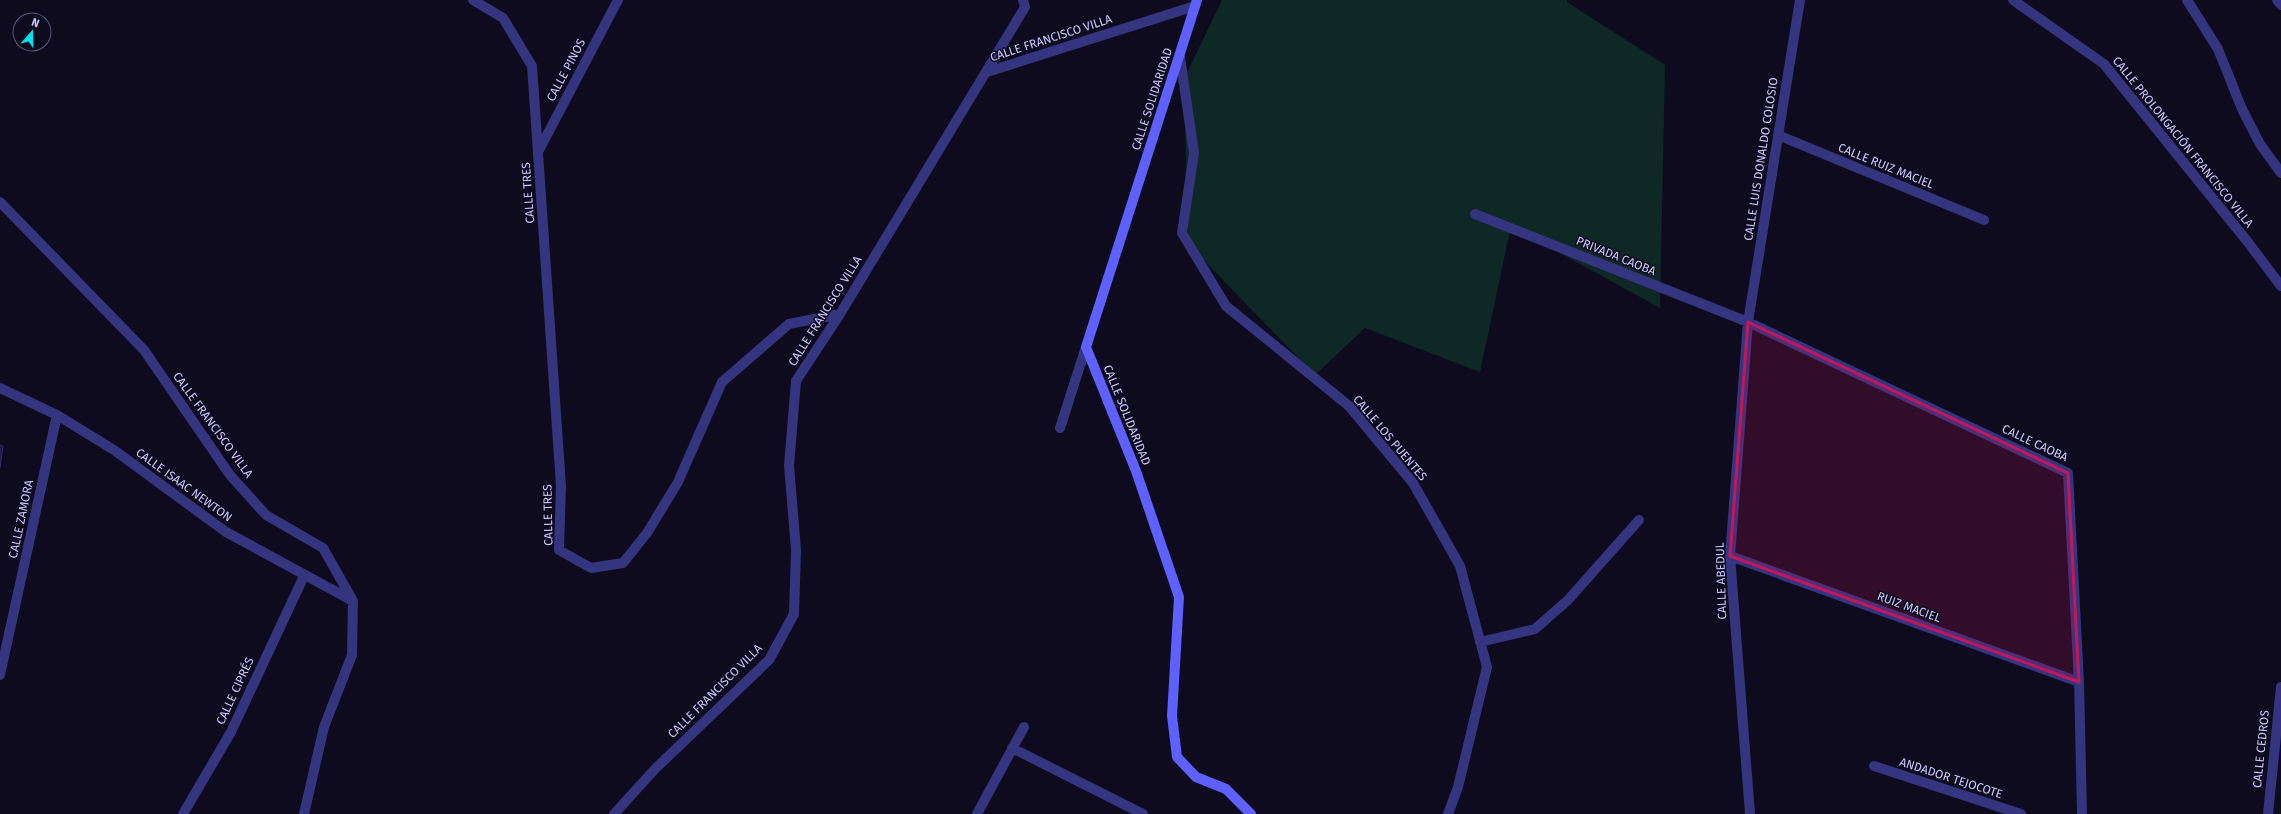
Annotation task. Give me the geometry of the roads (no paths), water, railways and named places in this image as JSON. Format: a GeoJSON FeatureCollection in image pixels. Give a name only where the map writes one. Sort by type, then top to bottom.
{"type":"FeatureCollection","features":[{"type":"Feature","properties":{"kind":"main road","name":"CALLE SOLIDARIDAD"},"geometry":{"type":"LineString","coordinates":[[1196,3],[1086,348],[1136,471],[1179,597],[1172,716],[1177,757],[1196,777],[1226,789],[1251,814]]}},
{"type":"Feature","properties":{"kind":"street","name":"CALLE TRES"},"geometry":{"type":"LineString","coordinates":[[473,0],[504,18],[532,66],[561,486],[559,550],[591,568],[623,563],[647,533],[678,482],[722,382],[789,324],[840,314]]}},
{"type":"Feature","properties":{"kind":"street","name":"CALLE PINOS"},"geometry":{"type":"LineString","coordinates":[[538,152],[618,0]]}},
{"type":"Feature","properties":{"kind":"street","name":"CALLE LUIS DONALDO COLOSIO"},"geometry":{"type":"LineString","coordinates":[[1748,322],[1800,0]]}},
{"type":"Feature","properties":{"kind":"street","name":"CALLE PROLONGACIÓN FRANCISCO VILLA"},"geometry":{"type":"LineString","coordinates":[[2013,0],[2104,64],[2247,241],[2281,286]]}},
{"type":"Feature","properties":{"kind":"street"},"geometry":{"type":"LineString","coordinates":[[2188,0],[2218,49],[2242,109],[2260,144],[2281,173]]}},
{"type":"Feature","properties":{"kind":"street"},"geometry":{"type":"LineString","coordinates":[[2278,0],[2281,5]]}},
{"type":"Feature","properties":{"kind":"street","name":"CALLE FRANCISCO VILLA"},"geometry":{"type":"LineString","coordinates":[[614,814],[655,769],[769,660],[794,614],[796,550],[789,466],[796,381],[840,314],[987,72],[1196,3]]}},
{"type":"Feature","properties":{"kind":"street"},"geometry":{"type":"LineString","coordinates":[[987,72],[1024,4]]}},
{"type":"Feature","properties":{"kind":"street","name":"CALLE LOS PUENTES"},"geometry":{"type":"LineString","coordinates":[[1180,57],[1194,153],[1182,233],[1226,306],[1349,406],[1413,483],[1460,566],[1488,667],[1458,787],[1448,814]]}},
{"type":"Feature","properties":{"kind":"street","name":"CALLE RUIZ MACIEL"},"geometry":{"type":"LineString","coordinates":[[1778,136],[1984,220]]}},
{"type":"Feature","properties":{"kind":"street","name":"CALLE FRANCISCO VILLA"},"geometry":{"type":"LineString","coordinates":[[0,202],[144,350],[230,475],[266,515],[323,548],[353,601]]}},
{"type":"Feature","properties":{"kind":"street","name":"PRIVADA CAOBA"},"geometry":{"type":"LineString","coordinates":[[1475,214],[1748,322]]}},
{"type":"Feature","properties":{"kind":"street","name":"CALLE ABEDUL"},"geometry":{"type":"LineString","coordinates":[[1748,322],[1730,556],[1750,814]]}},
{"type":"Feature","properties":{"kind":"street","name":"CALLE CAOBA"},"geometry":{"type":"LineString","coordinates":[[1748,322],[2068,473],[2079,682],[2082,814]]}},
{"type":"Feature","properties":{"kind":"street"},"geometry":{"type":"LineString","coordinates":[[1060,428],[1086,348]]}},
{"type":"Feature","properties":{"kind":"street","name":"CALLE ISAAC NEWTON"},"geometry":{"type":"LineString","coordinates":[[0,388],[57,414],[114,450],[226,532],[304,576],[353,601]]}},
{"type":"Feature","properties":{"kind":"street","name":"CALLE ZAMORA"},"geometry":{"type":"LineString","coordinates":[[0,674],[57,414]]}},
{"type":"Feature","properties":{"kind":"street"},"geometry":{"type":"LineString","coordinates":[[1480,642],[1535,629],[1568,600],[1639,520]]}},
{"type":"Feature","properties":{"kind":"street","name":"RUIZ MACIEL"},"geometry":{"type":"LineString","coordinates":[[1730,556],[2079,682]]}},
{"type":"Feature","properties":{"kind":"street","name":"CALLE CIPRÉS"},"geometry":{"type":"LineString","coordinates":[[182,814],[231,732],[304,576]]}},
{"type":"Feature","properties":{"kind":"street"},"geometry":{"type":"LineString","coordinates":[[304,814],[324,727],[352,655],[353,601]]}},
{"type":"Feature","properties":{"kind":"street","name":"CALLE CEDROS"},"geometry":{"type":"LineString","coordinates":[[2268,814],[2281,687]]}},
{"type":"Feature","properties":{"kind":"street"},"geometry":{"type":"LineString","coordinates":[[977,814],[1024,727]]}},
{"type":"Feature","properties":{"kind":"street"},"geometry":{"type":"LineString","coordinates":[[1012,748],[1143,814]]}},
{"type":"Feature","properties":{"kind":"street","name":"ANDADOR TEJOCOTE"},"geometry":{"type":"LineString","coordinates":[[1874,766],[2021,814]]}}]}
